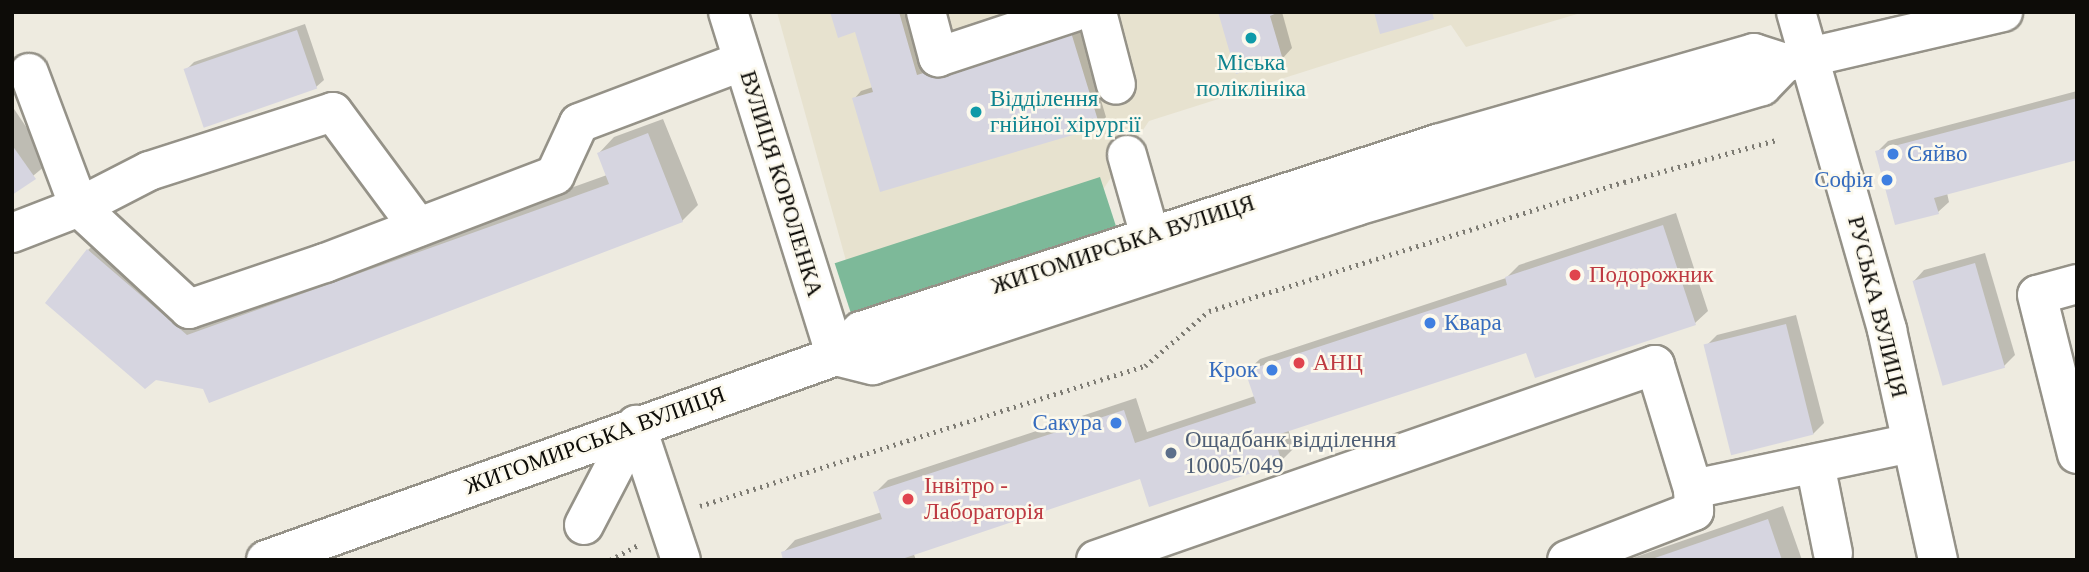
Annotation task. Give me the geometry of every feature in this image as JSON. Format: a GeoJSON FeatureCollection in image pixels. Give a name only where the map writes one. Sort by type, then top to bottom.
{"type":"FeatureCollection","features":[{"type":"Feature","properties":{"kind":"main road","name":"ВУЛИЦЯ КОРОЛЕНКА"},"geometry":{"type":"LineString","coordinates":[[728,12],[835,356]]}},
{"type":"Feature","properties":{"kind":"main road"},"geometry":{"type":"LineString","coordinates":[[926,12],[938,57],[1074,12]]}},
{"type":"Feature","properties":{"kind":"main road"},"geometry":{"type":"LineString","coordinates":[[1097,12],[1116,85]]}},
{"type":"Feature","properties":{"kind":"main road","name":"РУСЬКА ВУЛИЦЯ"},"geometry":{"type":"LineString","coordinates":[[1796,12],[1796,59],[1887,330],[1938,560]]}},
{"type":"Feature","properties":{"kind":"main road","name":"ЖИТОМИРСЬКА ВУЛИЦЯ"},"geometry":{"type":"LineString","coordinates":[[267,560],[636,425],[835,356],[861,331],[1437,144],[1754,53],[1796,59],[1994,13]]}},
{"type":"Feature","properties":{"kind":"main road"},"geometry":{"type":"LineString","coordinates":[[835,356],[873,365],[1357,206],[1762,86],[1796,59]]}},
{"type":"Feature","properties":{"kind":"main road"},"geometry":{"type":"LineString","coordinates":[[29,73],[79,207],[189,309],[418,227],[555,174],[579,123],[743,61]]}},
{"type":"Feature","properties":{"kind":"main road"},"geometry":{"type":"LineString","coordinates":[[12,233],[79,207],[149,171],[333,112],[418,227]]}},
{"type":"Feature","properties":{"kind":"main road"},"geometry":{"type":"LineString","coordinates":[[1126,155],[1150,236]]}},
{"type":"Feature","properties":{"kind":"main road"},"geometry":{"type":"LineString","coordinates":[[2077,284],[2037,295],[2077,454]]}},
{"type":"Feature","properties":{"kind":"main road"},"geometry":{"type":"LineString","coordinates":[[1096,560],[1656,365],[1693,489],[1694,511],[1567,560]]}},
{"type":"Feature","properties":{"kind":"main road"},"geometry":{"type":"LineString","coordinates":[[636,425],[676,543]]}},
{"type":"Feature","properties":{"kind":"main road"},"geometry":{"type":"LineString","coordinates":[[584,525],[636,425]]}},
{"type":"Feature","properties":{"kind":"main road"},"geometry":{"type":"LineString","coordinates":[[1693,489],[1911,443]]}},
{"type":"Feature","properties":{"kind":"main road"},"geometry":{"type":"LineString","coordinates":[[1815,464],[1833,553]]}},
{"type":"Feature","properties":{"kind":"path"},"geometry":{"type":"LineString","coordinates":[[610,560],[676,543],[692,509],[1145,366],[1209,311],[1624,182],[1777,139]]}},
{"type":"Feature","properties":{"kind":"shaded area"},"geometry":{"type":"Polygon","coordinates":[[[777,12],[1584,12],[1466,47],[1451,25],[1149,121],[1096,200],[853,286],[777,12]]]}},
{"type":"Feature","properties":{"kind":"green space"},"geometry":{"type":"Polygon","coordinates":[[[1100,177],[1118,233],[853,319],[835,263],[1100,177]]]}},
{"type":"Feature","properties":{"kind":"building","name":"Відділення гнійної хірургії"},"geometry":{"type":"Polygon","coordinates":[[[830,12],[899,12],[917,75],[1070,29],[1100,127],[880,192],[852,98],[873,92],[855,32],[838,38],[830,12]]]}},
{"type":"Feature","properties":{"kind":"building","name":"Міська поліклініка"},"geometry":{"type":"Polygon","coordinates":[[[1218,12],[1279,12],[1270,16],[1283,60],[1236,74],[1218,12]]]}},
{"type":"Feature","properties":{"kind":"building"},"geometry":{"type":"Polygon","coordinates":[[[1374,12],[1432,12],[1434,19],[1380,34],[1374,12]]]}},
{"type":"Feature","properties":{"kind":"building"},"geometry":{"type":"Polygon","coordinates":[[[297,30],[317,89],[204,128],[184,69],[297,30]]]}},
{"type":"Feature","properties":{"kind":"building"},"geometry":{"type":"Polygon","coordinates":[[[2077,98],[2077,160],[1934,198],[1939,214],[1895,225],[1875,151],[2077,98]]]}},
{"type":"Feature","properties":{"kind":"building"},"geometry":{"type":"Polygon","coordinates":[[[648,133],[683,222],[209,403],[203,389],[156,380],[145,389],[45,303],[87,249],[187,335],[609,184],[597,153],[648,133]]]}},
{"type":"Feature","properties":{"kind":"building"},"geometry":{"type":"Polygon","coordinates":[[[12,145],[36,179],[12,195],[12,145]]]}},
{"type":"Feature","properties":{"kind":"building"},"geometry":{"type":"Polygon","coordinates":[[[1663,225],[1696,325],[1535,378],[1526,353],[1274,436],[1282,463],[1149,507],[1140,479],[899,560],[783,560],[781,552],[882,519],[873,492],[1124,410],[1135,443],[1256,403],[1245,371],[1507,285],[1505,277],[1663,225]]]}},
{"type":"Feature","properties":{"kind":"building"},"geometry":{"type":"Polygon","coordinates":[[[1975,263],[2005,368],[1943,386],[1913,281],[1975,263]]]}},
{"type":"Feature","properties":{"kind":"building"},"geometry":{"type":"Polygon","coordinates":[[[1786,324],[1814,435],[1731,455],[1704,345],[1786,324]]]}},
{"type":"Feature","properties":{"kind":"building"},"geometry":{"type":"Polygon","coordinates":[[[1768,519],[1782,560],[1652,560],[1652,559],[1768,519]]]}},
{"type":"Feature","properties":{"kind":"place","name":"Міська поліклініка"},"geometry":{"type":"Point","coordinates":[1251,38]}},
{"type":"Feature","properties":{"kind":"place","name":"Відділення гнійної хірургії"},"geometry":{"type":"Point","coordinates":[976,112]}},
{"type":"Feature","properties":{"kind":"place","name":"Сяйво"},"geometry":{"type":"Point","coordinates":[1893,154]}},
{"type":"Feature","properties":{"kind":"place","name":"Софія"},"geometry":{"type":"Point","coordinates":[1887,180]}},
{"type":"Feature","properties":{"kind":"place","name":"Подорожник"},"geometry":{"type":"Point","coordinates":[1575,275]}},
{"type":"Feature","properties":{"kind":"place","name":"Квара"},"geometry":{"type":"Point","coordinates":[1430,323]}},
{"type":"Feature","properties":{"kind":"place","name":"АНЦ"},"geometry":{"type":"Point","coordinates":[1299,363]}},
{"type":"Feature","properties":{"kind":"place","name":"Крок"},"geometry":{"type":"Point","coordinates":[1272,370]}},
{"type":"Feature","properties":{"kind":"place","name":"Сакура"},"geometry":{"type":"Point","coordinates":[1116,423]}},
{"type":"Feature","properties":{"kind":"place","name":"Ощадбанк відділення 10005/049"},"geometry":{"type":"Point","coordinates":[1171,453]}},
{"type":"Feature","properties":{"kind":"place","name":"Інвітро - Лабораторія"},"geometry":{"type":"Point","coordinates":[908,499]}}]}
